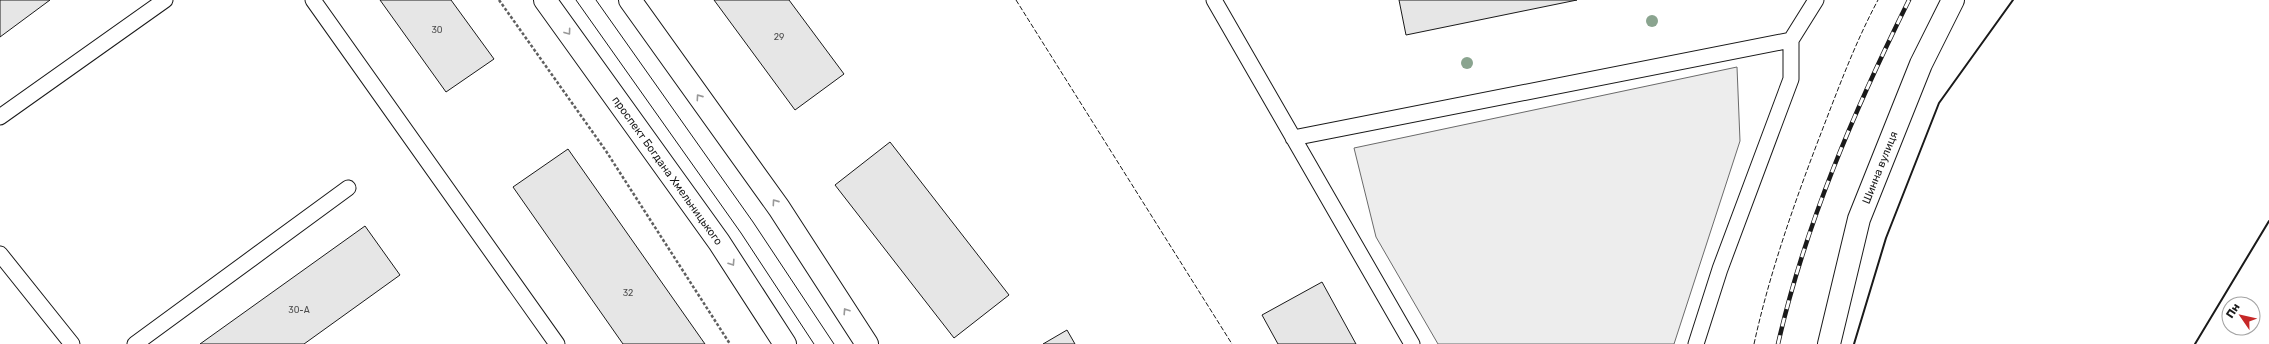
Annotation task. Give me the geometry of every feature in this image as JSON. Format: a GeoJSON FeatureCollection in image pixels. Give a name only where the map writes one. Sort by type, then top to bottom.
{"type":"FeatureCollection","features":[{"type":"Feature","properties":{"kind":"main road","name":"проспект Богдана Хмельницького"},"geometry":{"type":"LineString","coordinates":[[545,0],[719,242],[785,344]]}},
{"type":"Feature","properties":{"kind":"main road"},"geometry":{"type":"LineString","coordinates":[[630,0],[779,208],[867,344]]}},
{"type":"Feature","properties":{"kind":"main road","name":"Шинна вулиця"},"geometry":{"type":"LineString","coordinates":[[1829,344],[1859,219],[1921,64],[1953,0]]}},
{"type":"Feature","properties":{"kind":"lane"},"geometry":{"type":"LineString","coordinates":[[0,117],[165,0]]}},
{"type":"Feature","properties":{"kind":"lane"},"geometry":{"type":"LineString","coordinates":[[313,0],[557,344]]}},
{"type":"Feature","properties":{"kind":"lane"},"geometry":{"type":"LineString","coordinates":[[1214,0],[1412,344]]}},
{"type":"Feature","properties":{"kind":"lane"},"geometry":{"type":"LineString","coordinates":[[1696,344],[1720,269],[1791,79],[1791,40],[1816,0]]}},
{"type":"Feature","properties":{"kind":"lane"},"geometry":{"type":"LineString","coordinates":[[1293,138],[1791,40]]}},
{"type":"Feature","properties":{"kind":"lane"},"geometry":{"type":"LineString","coordinates":[[135,344],[348,188]]}},
{"type":"Feature","properties":{"kind":"lane"},"geometry":{"type":"LineString","coordinates":[[0,254],[72,344]]}},
{"type":"Feature","properties":{"kind":"path"},"geometry":{"type":"LineString","coordinates":[[499,0],[606,151],[730,344]]}},
{"type":"Feature","properties":{"kind":"shaded area"},"geometry":{"type":"Polygon","coordinates":[[[1737,67],[1740,141],[1674,344],[1438,344],[1376,237],[1354,148],[1737,67]]]}},
{"type":"Feature","properties":{"kind":"building"},"geometry":{"type":"Polygon","coordinates":[[[0,0],[50,0],[0,37],[0,0]]]}},
{"type":"Feature","properties":{"kind":"building"},"geometry":{"type":"Polygon","coordinates":[[[380,0],[451,0],[494,59],[446,92],[380,0]]]}},
{"type":"Feature","properties":{"kind":"building"},"geometry":{"type":"Polygon","coordinates":[[[714,0],[789,0],[844,74],[795,110],[714,0]]]}},
{"type":"Feature","properties":{"kind":"building"},"geometry":{"type":"Polygon","coordinates":[[[1399,0],[1577,0],[1406,35],[1399,0]]]}},
{"type":"Feature","properties":{"kind":"building"},"geometry":{"type":"Polygon","coordinates":[[[890,142],[1009,295],[954,338],[835,185],[890,142]]]}},
{"type":"Feature","properties":{"kind":"building"},"geometry":{"type":"Polygon","coordinates":[[[568,149],[705,344],[623,344],[513,187],[568,149]]]}},
{"type":"Feature","properties":{"kind":"building"},"geometry":{"type":"Polygon","coordinates":[[[365,226],[400,275],[304,344],[200,344],[365,226]]]}},
{"type":"Feature","properties":{"kind":"building"},"geometry":{"type":"Polygon","coordinates":[[[1322,282],[1356,344],[1278,344],[1262,315],[1322,282]]]}},
{"type":"Feature","properties":{"kind":"building"},"geometry":{"type":"Polygon","coordinates":[[[1067,330],[1075,344],[1043,344],[1067,330]]]}},
{"type":"Feature","properties":{"kind":"tram line"},"geometry":{"type":"LineString","coordinates":[[576,0],[741,233],[814,344]]}},
{"type":"Feature","properties":{"kind":"tram line"},"geometry":{"type":"LineString","coordinates":[[596,0],[753,222],[834,344]]}},
{"type":"Feature","properties":{"kind":"railway"},"geometry":{"type":"LineString","coordinates":[[1778,344],[1802,255],[1833,168],[1851,125],[1909,0]]}},
{"type":"Feature","properties":{"kind":"fence"},"geometry":{"type":"LineString","coordinates":[[1016,0],[1232,344]]}},
{"type":"Feature","properties":{"kind":"fence"},"geometry":{"type":"LineString","coordinates":[[1754,344],[1760,317],[1784,235],[1803,181],[1849,63],[1878,0]]}},
{"type":"Feature","properties":{"kind":"wall"},"geometry":{"type":"LineString","coordinates":[[1854,344],[1886,238],[1939,103],[2013,0]]}},
{"type":"Feature","properties":{"kind":"wall"},"geometry":{"type":"LineString","coordinates":[[2195,344],[2269,221]]}}]}
